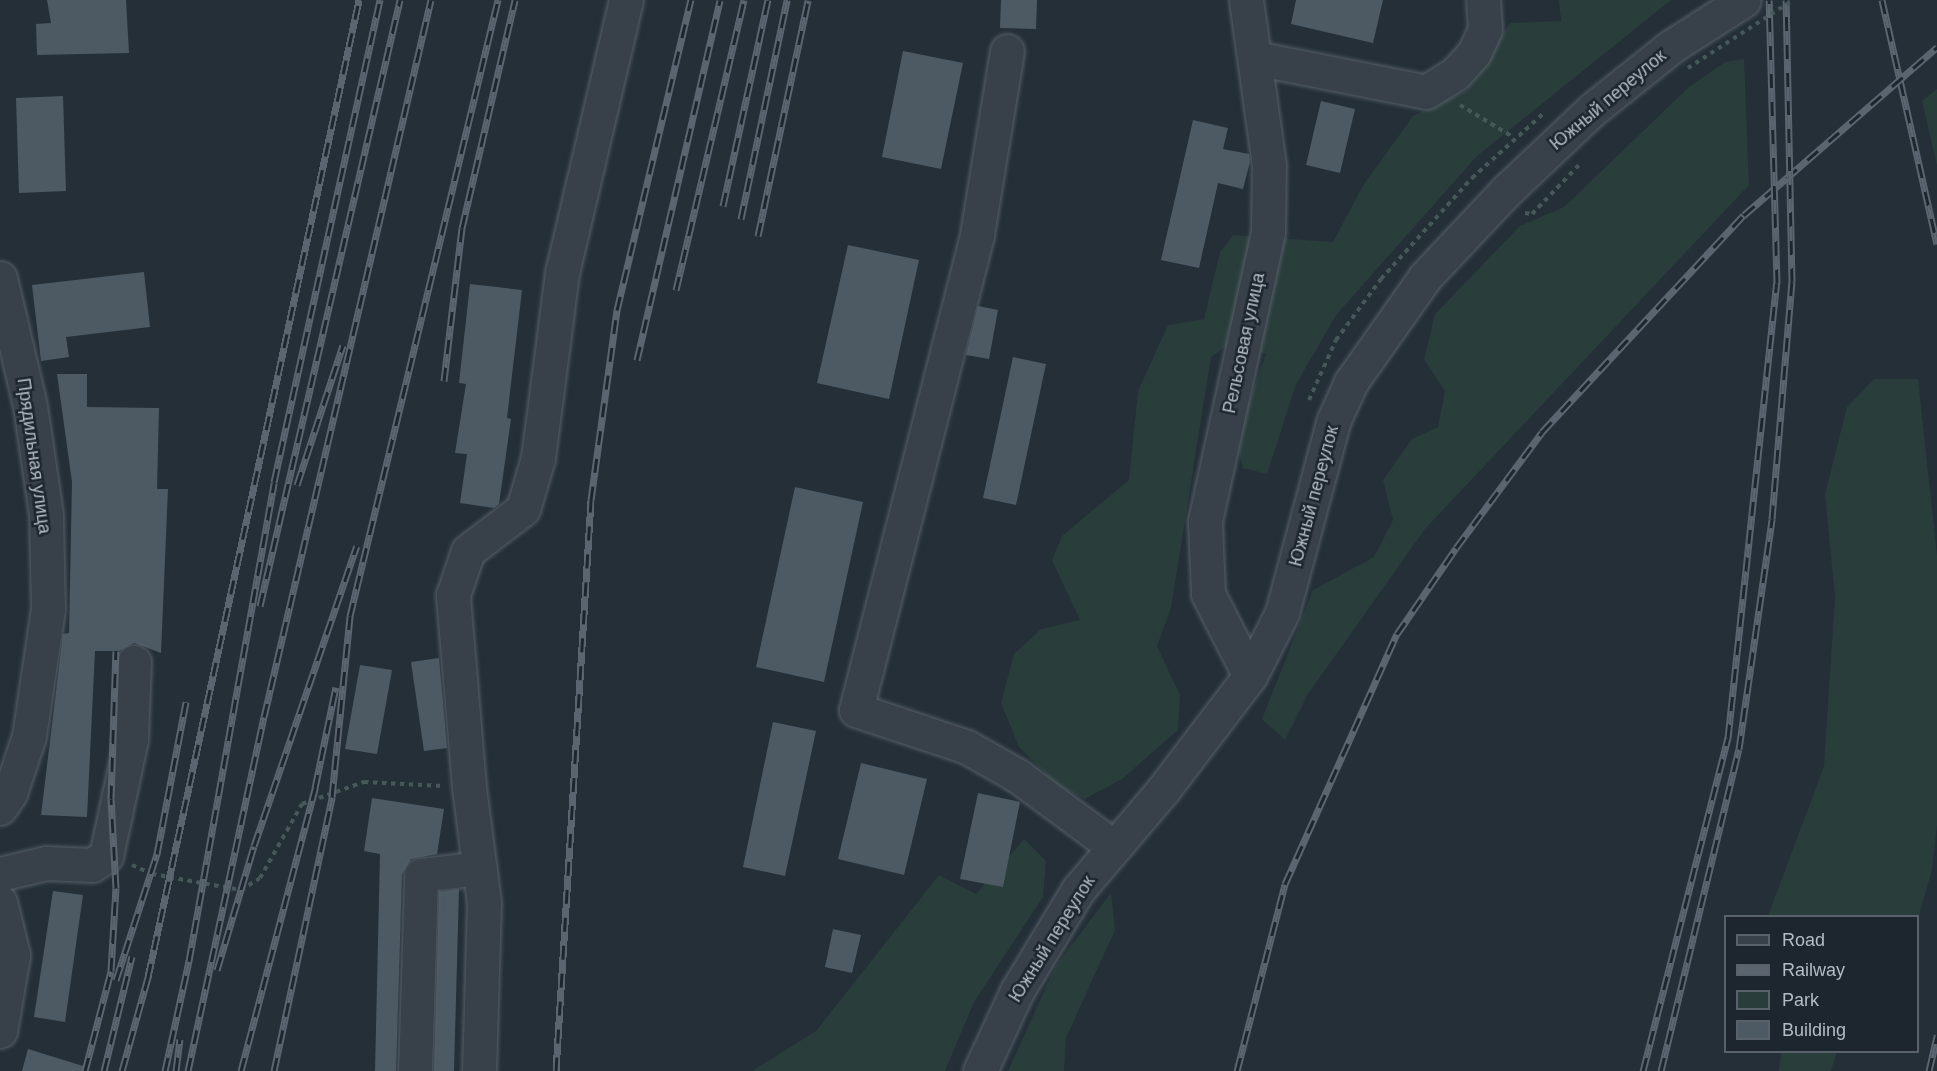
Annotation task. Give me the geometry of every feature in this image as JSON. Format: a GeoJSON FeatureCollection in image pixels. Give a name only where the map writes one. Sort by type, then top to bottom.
{"type":"FeatureCollection","features":[{"type":"Feature","properties":{"kind":"street"},"geometry":{"type":"LineString","coordinates":[[479,1071],[484,903],[469,787],[455,586],[468,551],[523,509],[535,469],[562,273],[626,0]]}},
{"type":"Feature","properties":{"kind":"street","name":"Рельсовая улица"},"geometry":{"type":"LineString","coordinates":[[1246,0],[1269,165],[1268,232],[1205,522],[1208,594],[1250,676]]}},
{"type":"Feature","properties":{"kind":"street"},"geometry":{"type":"LineString","coordinates":[[1255,58],[1426,92],[1455,74],[1474,53],[1485,29],[1483,0]]}},
{"type":"Feature","properties":{"kind":"street","name":"Южный переулок"},"geometry":{"type":"LineString","coordinates":[[980,1071],[1017,991],[1072,900],[1250,676],[1282,613],[1333,422],[1351,382],[1425,277],[1507,190],[1593,109],[1680,57],[1744,0]]}},
{"type":"Feature","properties":{"kind":"street"},"geometry":{"type":"LineString","coordinates":[[1007,51],[977,235],[856,710],[967,747],[1018,776],[1114,847]]}},
{"type":"Feature","properties":{"kind":"street","name":"Прядильная улица"},"geometry":{"type":"LineString","coordinates":[[0,278],[30,406],[46,514],[48,609],[29,736],[10,793],[0,808]]}},
{"type":"Feature","properties":{"kind":"street"},"geometry":{"type":"LineString","coordinates":[[0,873],[46,863],[92,865],[106,856],[131,739],[134,662]]}},
{"type":"Feature","properties":{"kind":"street"},"geometry":{"type":"LineString","coordinates":[[416,1071],[421,875],[480,868]]}},
{"type":"Feature","properties":{"kind":"street"},"geometry":{"type":"LineString","coordinates":[[0,902],[13,955],[0,1031]]}},
{"type":"Feature","properties":{"kind":"path"},"geometry":{"type":"LineString","coordinates":[[1680,57],[1793,0]]}},
{"type":"Feature","properties":{"kind":"path"},"geometry":{"type":"LineString","coordinates":[[1476,111],[1513,137]]}},
{"type":"Feature","properties":{"kind":"path"},"geometry":{"type":"LineString","coordinates":[[106,856],[152,874],[241,890],[260,878],[302,804],[312,799],[363,782],[469,787]]}},
{"type":"Feature","properties":{"kind":"green space"},"geometry":{"type":"Polygon","coordinates":[[[1559,0],[1671,0],[1477,156],[1337,314],[1296,384],[1267,474],[1243,468],[1235,441],[1266,354],[1234,341],[1211,357],[1171,608],[1157,646],[1180,695],[1178,730],[1122,779],[1085,799],[1057,785],[1019,747],[1001,703],[1014,654],[1041,629],[1080,620],[1052,560],[1062,536],[1129,480],[1138,391],[1168,325],[1204,319],[1220,252],[1233,235],[1333,242],[1364,184],[1413,116],[1467,90],[1510,23],[1561,21],[1559,0]]]}},
{"type":"Feature","properties":{"kind":"green space"},"geometry":{"type":"Polygon","coordinates":[[[1744,59],[1749,185],[1425,529],[1308,694],[1285,740],[1262,719],[1313,590],[1374,557],[1393,520],[1383,480],[1412,439],[1438,427],[1445,391],[1424,359],[1435,314],[1520,226],[1564,207],[1689,87],[1725,62],[1744,59]]]}},
{"type":"Feature","properties":{"kind":"green space"},"geometry":{"type":"Polygon","coordinates":[[[1937,89],[1937,166],[1922,101],[1937,89]]]}},
{"type":"Feature","properties":{"kind":"green space"},"geometry":{"type":"Polygon","coordinates":[[[1874,379],[1918,379],[1937,555],[1937,826],[1932,870],[1919,916],[1768,915],[1824,766],[1835,597],[1825,494],[1847,407],[1874,379]]]}},
{"type":"Feature","properties":{"kind":"green space"},"geometry":{"type":"Polygon","coordinates":[[[1024,839],[1046,861],[1043,897],[974,1002],[945,1071],[752,1071],[816,1031],[939,875],[976,894],[1024,839]]]}},
{"type":"Feature","properties":{"kind":"green space"},"geometry":{"type":"Polygon","coordinates":[[[1111,893],[1115,930],[1066,1038],[1064,1071],[1008,1071],[1055,967],[1111,893]]]}},
{"type":"Feature","properties":{"kind":"green space"},"geometry":{"type":"Polygon","coordinates":[[[1781,1053],[1837,1053],[1831,1071],[1779,1071],[1781,1053]]]}},
{"type":"Feature","properties":{"kind":"building"},"geometry":{"type":"Polygon","coordinates":[[[47,0],[126,0],[129,53],[37,55],[36,24],[51,23],[47,0]]]}},
{"type":"Feature","properties":{"kind":"building"},"geometry":{"type":"Polygon","coordinates":[[[1001,0],[1037,0],[1036,29],[1000,28],[1001,0]]]}},
{"type":"Feature","properties":{"kind":"building"},"geometry":{"type":"Polygon","coordinates":[[[1296,0],[1383,0],[1373,43],[1291,24],[1296,0]]]}},
{"type":"Feature","properties":{"kind":"building"},"geometry":{"type":"Polygon","coordinates":[[[903,51],[963,63],[941,169],[882,157],[903,51]]]}},
{"type":"Feature","properties":{"kind":"building"},"geometry":{"type":"Polygon","coordinates":[[[63,96],[66,191],[19,193],[16,98],[63,96]]]}},
{"type":"Feature","properties":{"kind":"building"},"geometry":{"type":"Polygon","coordinates":[[[1321,101],[1355,109],[1340,173],[1306,165],[1321,101]]]}},
{"type":"Feature","properties":{"kind":"building"},"geometry":{"type":"Polygon","coordinates":[[[1193,120],[1228,128],[1223,149],[1249,154],[1250,162],[1243,189],[1218,183],[1199,268],[1161,260],[1193,120]]]}},
{"type":"Feature","properties":{"kind":"building"},"geometry":{"type":"Polygon","coordinates":[[[848,245],[919,260],[889,399],[817,383],[848,245]]]}},
{"type":"Feature","properties":{"kind":"building"},"geometry":{"type":"Polygon","coordinates":[[[144,272],[150,327],[66,337],[69,357],[41,361],[32,285],[144,272]]]}},
{"type":"Feature","properties":{"kind":"building"},"geometry":{"type":"Polygon","coordinates":[[[470,284],[522,290],[507,418],[511,419],[499,504],[494,508],[460,503],[467,454],[455,453],[466,384],[459,383],[470,284]]]}},
{"type":"Feature","properties":{"kind":"building"},"geometry":{"type":"Polygon","coordinates":[[[978,306],[998,310],[989,359],[966,355],[978,306]]]}},
{"type":"Feature","properties":{"kind":"building"},"geometry":{"type":"Polygon","coordinates":[[[1013,357],[1046,364],[1016,505],[983,498],[1013,357]]]}},
{"type":"Feature","properties":{"kind":"building"},"geometry":{"type":"Polygon","coordinates":[[[57,374],[87,374],[87,407],[159,408],[157,489],[168,489],[161,653],[134,643],[119,651],[95,651],[87,817],[41,815],[63,634],[69,633],[72,482],[57,374]]]}},
{"type":"Feature","properties":{"kind":"building"},"geometry":{"type":"Polygon","coordinates":[[[795,487],[863,502],[824,682],[756,667],[795,487]]]}},
{"type":"Feature","properties":{"kind":"building"},"geometry":{"type":"Polygon","coordinates":[[[439,658],[447,748],[424,751],[411,662],[439,658]]]}},
{"type":"Feature","properties":{"kind":"building"},"geometry":{"type":"Polygon","coordinates":[[[360,665],[392,670],[377,754],[345,749],[360,665]]]}},
{"type":"Feature","properties":{"kind":"building"},"geometry":{"type":"Polygon","coordinates":[[[773,722],[816,731],[785,876],[743,867],[773,722]]]}},
{"type":"Feature","properties":{"kind":"building"},"geometry":{"type":"Polygon","coordinates":[[[861,763],[927,779],[904,875],[838,859],[861,763]]]}},
{"type":"Feature","properties":{"kind":"building"},"geometry":{"type":"Polygon","coordinates":[[[978,793],[1020,802],[1003,887],[960,879],[978,793]]]}},
{"type":"Feature","properties":{"kind":"building"},"geometry":{"type":"Polygon","coordinates":[[[372,798],[444,809],[437,854],[411,859],[402,874],[396,1071],[375,1071],[380,854],[364,851],[372,798]]]}},
{"type":"Feature","properties":{"kind":"building"},"geometry":{"type":"Polygon","coordinates":[[[459,889],[454,1071],[434,1071],[439,892],[459,889]]]}},
{"type":"Feature","properties":{"kind":"building"},"geometry":{"type":"Polygon","coordinates":[[[53,891],[83,895],[65,1022],[34,1017],[53,891]]]}},
{"type":"Feature","properties":{"kind":"building"},"geometry":{"type":"Polygon","coordinates":[[[833,929],[861,935],[852,973],[825,967],[833,929]]]}},
{"type":"Feature","properties":{"kind":"building"},"geometry":{"type":"Polygon","coordinates":[[[28,1049],[83,1066],[83,1071],[22,1071],[28,1049]]]}},
{"type":"Feature","properties":{"kind":"railway"},"geometry":{"type":"LineString","coordinates":[[122,1071],[148,977],[359,0]]}},
{"type":"Feature","properties":{"kind":"railway"},"geometry":{"type":"LineString","coordinates":[[165,1071],[189,961],[274,482],[380,0]]}},
{"type":"Feature","properties":{"kind":"railway"},"geometry":{"type":"LineString","coordinates":[[260,606],[400,0]]}},
{"type":"Feature","properties":{"kind":"railway"},"geometry":{"type":"LineString","coordinates":[[188,1071],[264,717],[431,0]]}},
{"type":"Feature","properties":{"kind":"railway"},"geometry":{"type":"LineString","coordinates":[[274,1071],[332,797],[350,616],[498,0]]}},
{"type":"Feature","properties":{"kind":"railway"},"geometry":{"type":"LineString","coordinates":[[444,381],[462,228],[515,0]]}},
{"type":"Feature","properties":{"kind":"railway"},"geometry":{"type":"LineString","coordinates":[[556,1071],[591,500],[617,310],[691,0]]}},
{"type":"Feature","properties":{"kind":"railway"},"geometry":{"type":"LineString","coordinates":[[637,360],[720,0]]}},
{"type":"Feature","properties":{"kind":"railway"},"geometry":{"type":"LineString","coordinates":[[676,290],[744,0]]}},
{"type":"Feature","properties":{"kind":"railway"},"geometry":{"type":"LineString","coordinates":[[723,206],[768,0]]}},
{"type":"Feature","properties":{"kind":"railway"},"geometry":{"type":"LineString","coordinates":[[741,219],[787,0]]}},
{"type":"Feature","properties":{"kind":"railway"},"geometry":{"type":"LineString","coordinates":[[758,236],[808,0]]}},
{"type":"Feature","properties":{"kind":"railway"},"geometry":{"type":"LineString","coordinates":[[1643,1071],[1728,738],[1777,283],[1769,0]]}},
{"type":"Feature","properties":{"kind":"railway"},"geometry":{"type":"LineString","coordinates":[[1661,1071],[1739,749],[1772,519],[1792,282],[1786,0]]}},
{"type":"Feature","properties":{"kind":"railway"},"geometry":{"type":"LineString","coordinates":[[1882,0],[1937,244]]}},
{"type":"Feature","properties":{"kind":"railway"},"geometry":{"type":"LineString","coordinates":[[1237,1071],[1285,884],[1397,634],[1456,548],[1542,432],[1744,215],[1937,47]]}},
{"type":"Feature","properties":{"kind":"railway"},"geometry":{"type":"LineString","coordinates":[[297,485],[343,345]]}},
{"type":"Feature","properties":{"kind":"railway"},"geometry":{"type":"LineString","coordinates":[[217,970],[254,846],[357,546]]}},
{"type":"Feature","properties":{"kind":"railway"},"geometry":{"type":"LineString","coordinates":[[85,1071],[111,971],[116,888],[111,799],[116,651]]}},
{"type":"Feature","properties":{"kind":"railway"},"geometry":{"type":"LineString","coordinates":[[241,1071],[315,788],[336,687]]}},
{"type":"Feature","properties":{"kind":"railway"},"geometry":{"type":"LineString","coordinates":[[116,980],[157,854],[186,702]]}},
{"type":"Feature","properties":{"kind":"railway"},"geometry":{"type":"LineString","coordinates":[[104,1071],[132,956]]}},
{"type":"Feature","properties":{"kind":"railway"},"geometry":{"type":"LineString","coordinates":[[1929,1071],[1937,1035]]}},
{"type":"Feature","properties":{"kind":"railway"},"geometry":{"type":"LineString","coordinates":[[176,1071],[180,1039]]}}]}
